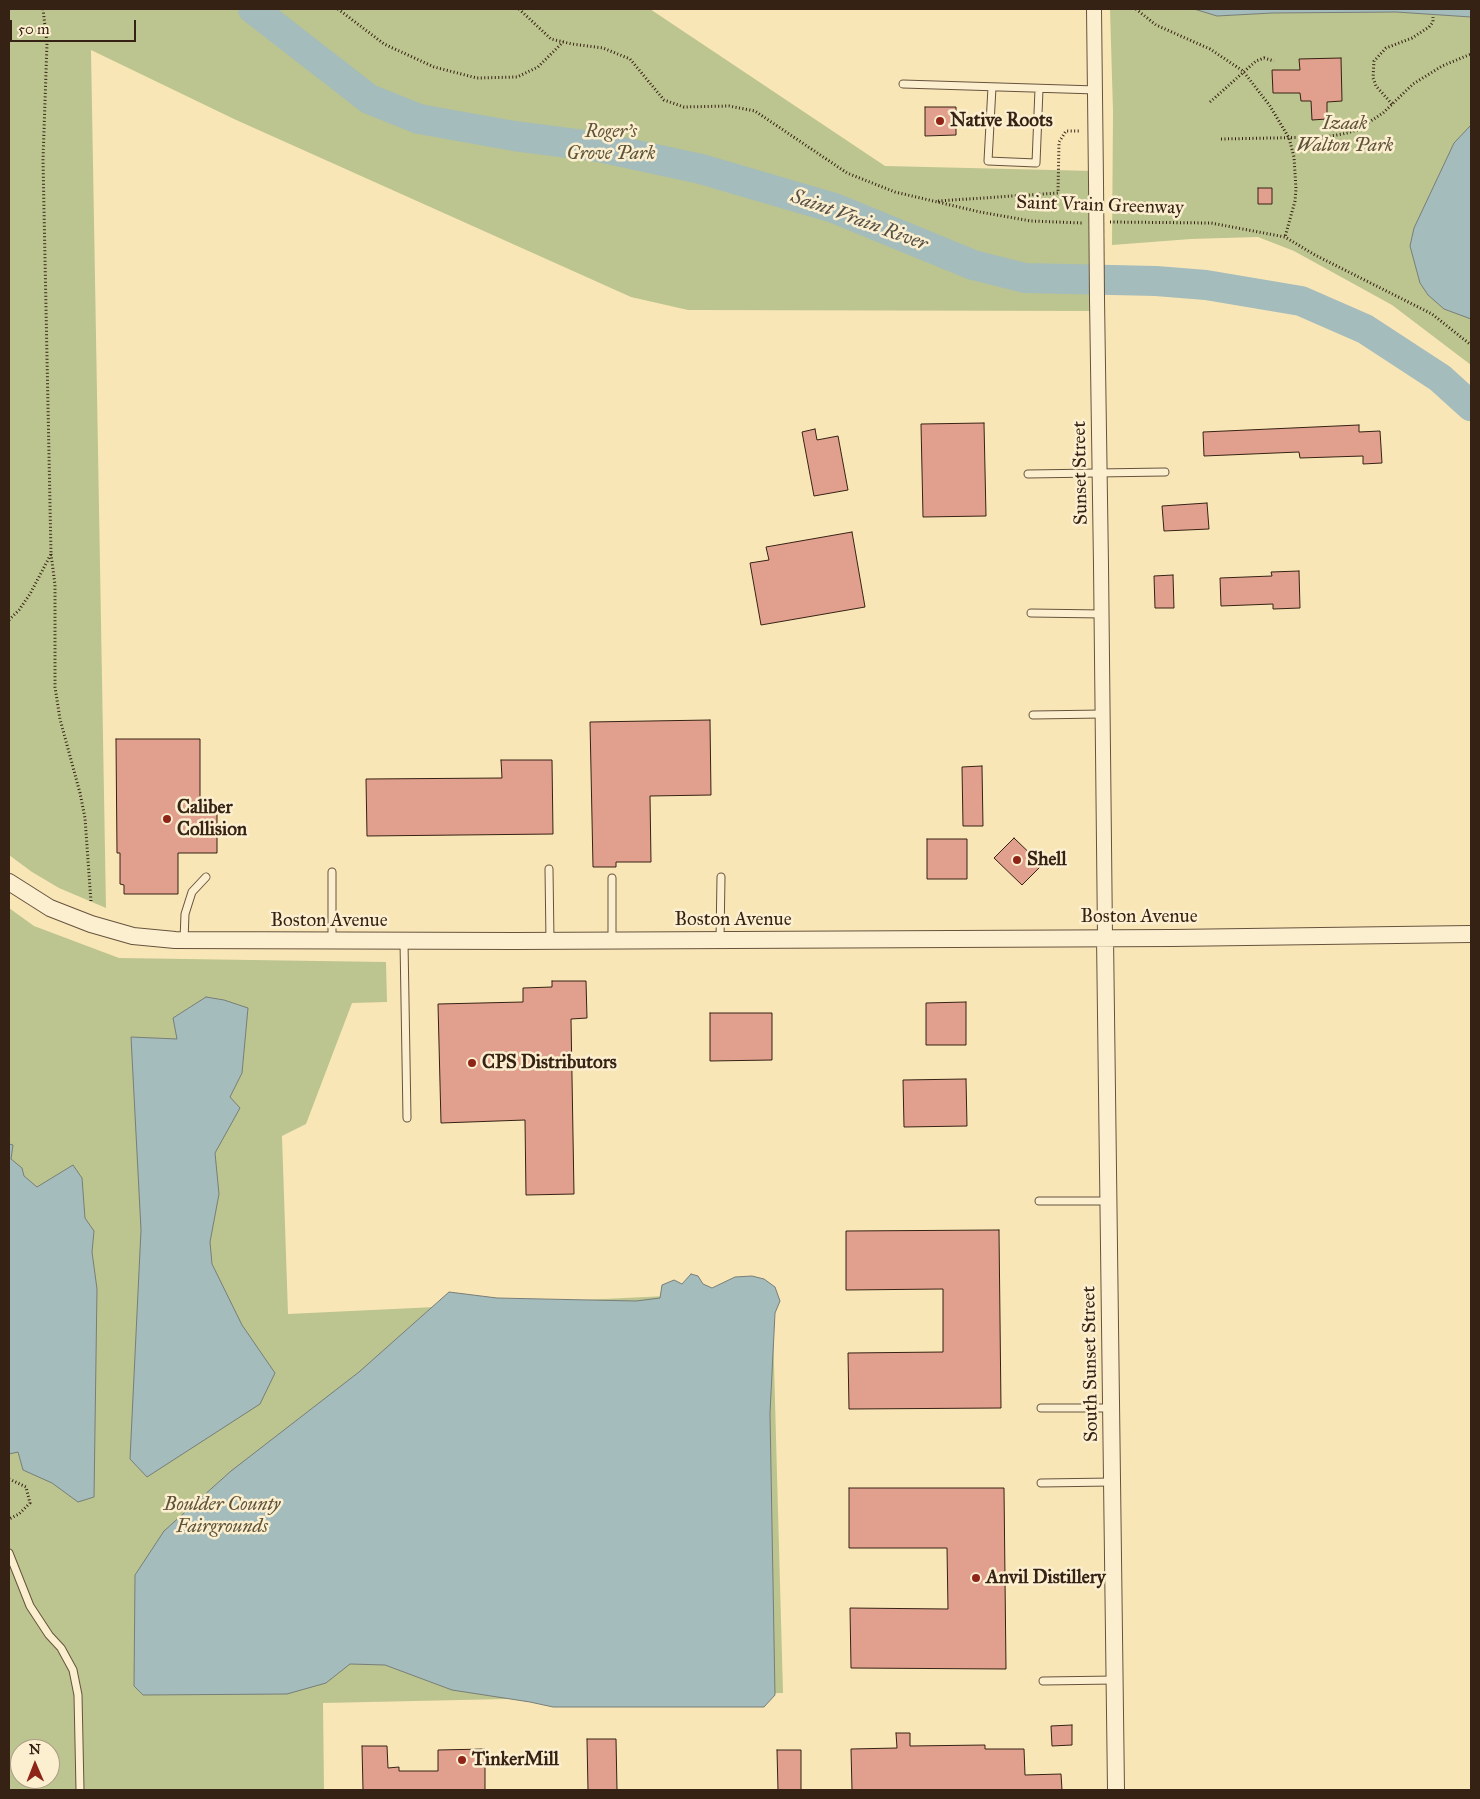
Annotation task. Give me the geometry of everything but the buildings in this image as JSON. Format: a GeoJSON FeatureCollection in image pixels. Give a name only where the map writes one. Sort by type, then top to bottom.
{"type":"FeatureCollection","features":[{"type":"Feature","properties":{"kind":"street","name":"Sunset Street"},"geometry":{"type":"LineString","coordinates":[[1094,9],[1105,937]]}},
{"type":"Feature","properties":{"kind":"street","name":"Boston Avenue"},"geometry":{"type":"LineString","coordinates":[[9,882],[50,908],[90,924],[133,936],[184,940],[612,941],[1172,938],[1471,934]]}},
{"type":"Feature","properties":{"kind":"street","name":"South Sunset Street"},"geometry":{"type":"LineString","coordinates":[[1105,937],[1116,1790]]}},
{"type":"Feature","properties":{"kind":"lane"},"geometry":{"type":"LineString","coordinates":[[903,84],[1096,90]]}},
{"type":"Feature","properties":{"kind":"lane"},"geometry":{"type":"LineString","coordinates":[[992,87],[988,161],[1036,163],[1039,89]]}},
{"type":"Feature","properties":{"kind":"lane"},"geometry":{"type":"LineString","coordinates":[[1028,474],[1165,472]]}},
{"type":"Feature","properties":{"kind":"lane"},"geometry":{"type":"LineString","coordinates":[[1031,613],[1102,614]]}},
{"type":"Feature","properties":{"kind":"lane"},"geometry":{"type":"LineString","coordinates":[[1033,715],[1103,714]]}},
{"type":"Feature","properties":{"kind":"lane"},"geometry":{"type":"LineString","coordinates":[[549,869],[550,941]]}},
{"type":"Feature","properties":{"kind":"lane"},"geometry":{"type":"LineString","coordinates":[[332,872],[332,941]]}},
{"type":"Feature","properties":{"kind":"lane"},"geometry":{"type":"LineString","coordinates":[[184,940],[185,914],[192,892],[206,877]]}},
{"type":"Feature","properties":{"kind":"lane"},"geometry":{"type":"LineString","coordinates":[[612,878],[612,941]]}},
{"type":"Feature","properties":{"kind":"lane"},"geometry":{"type":"LineString","coordinates":[[720,940],[721,878]]}},
{"type":"Feature","properties":{"kind":"lane"},"geometry":{"type":"LineString","coordinates":[[404,941],[407,1118]]}},
{"type":"Feature","properties":{"kind":"lane"},"geometry":{"type":"LineString","coordinates":[[1039,1201],[1108,1201]]}},
{"type":"Feature","properties":{"kind":"lane"},"geometry":{"type":"LineString","coordinates":[[1041,1408],[1111,1408]]}},
{"type":"Feature","properties":{"kind":"lane"},"geometry":{"type":"LineString","coordinates":[[1041,1483],[1112,1482]]}},
{"type":"Feature","properties":{"kind":"lane"},"geometry":{"type":"LineString","coordinates":[[9,1553],[30,1606],[49,1635],[61,1648],[73,1670],[78,1694],[80,1790]]}},
{"type":"Feature","properties":{"kind":"lane"},"geometry":{"type":"LineString","coordinates":[[1043,1681],[1115,1680]]}},
{"type":"Feature","properties":{"kind":"path"},"geometry":{"type":"LineString","coordinates":[[43,9],[47,43],[43,160],[51,554],[55,585],[55,687],[60,719],[85,818],[91,902]]}},
{"type":"Feature","properties":{"kind":"path"},"geometry":{"type":"LineString","coordinates":[[338,9],[384,44],[434,67],[477,78],[517,77],[538,67],[563,42]]}},
{"type":"Feature","properties":{"kind":"path","name":"Saint Vrain Greenway"},"geometry":{"type":"LineString","coordinates":[[519,9],[551,39],[604,48],[630,60],[664,100],[684,107],[729,106],[755,111],[847,173],[894,192],[980,212],[1031,221],[1091,223]]}},
{"type":"Feature","properties":{"kind":"path"},"geometry":{"type":"LineString","coordinates":[[1136,9],[1156,25],[1210,49],[1243,71],[1270,106],[1289,138],[1294,157],[1295,201],[1285,237]]}},
{"type":"Feature","properties":{"kind":"path"},"geometry":{"type":"LineString","coordinates":[[1392,104],[1376,86],[1373,78],[1374,61],[1386,48],[1412,38],[1429,27],[1433,22],[1433,16]]}},
{"type":"Feature","properties":{"kind":"path"},"geometry":{"type":"LineString","coordinates":[[1221,139],[1324,137],[1357,130],[1372,121],[1413,84],[1442,66],[1471,54]]}},
{"type":"Feature","properties":{"kind":"path"},"geometry":{"type":"LineString","coordinates":[[1210,102],[1243,71],[1260,59],[1274,61]]}},
{"type":"Feature","properties":{"kind":"path"},"geometry":{"type":"LineString","coordinates":[[935,201],[1058,193],[1058,142],[1066,131],[1096,130]]}},
{"type":"Feature","properties":{"kind":"path","name":"Saint Vrain Greenway"},"geometry":{"type":"LineString","coordinates":[[1108,222],[1211,223],[1285,237],[1315,255],[1432,314],[1471,345]]}},
{"type":"Feature","properties":{"kind":"path"},"geometry":{"type":"LineString","coordinates":[[9,620],[30,594],[51,554]]}},
{"type":"Feature","properties":{"kind":"path"},"geometry":{"type":"LineString","coordinates":[[9,1479],[26,1487],[30,1503],[19,1514],[9,1519]]}},
{"type":"Feature","properties":{"kind":"green space","name":"Roger's Grove Park"},"geometry":{"type":"Polygon","coordinates":[[[9,9],[650,9],[885,166],[1095,171],[1097,311],[688,310],[631,297],[234,119],[91,50],[106,908],[59,888],[32,872],[9,855],[9,9]]]}},
{"type":"Feature","properties":{"kind":"green space","name":"Izaak Walton Park"},"geometry":{"type":"Polygon","coordinates":[[[1110,9],[1471,9],[1471,365],[1392,305],[1294,251],[1258,237],[1191,239],[1112,245],[1113,111],[1110,9]]]}},
{"type":"Feature","properties":{"kind":"green space","name":"Boulder County Fairgrounds"},"geometry":{"type":"Polygon","coordinates":[[[9,908],[34,926],[119,958],[386,962],[387,1002],[352,1003],[306,1124],[282,1136],[288,1314],[772,1291],[783,1693],[323,1703],[324,1790],[9,1790],[9,908]]]}},
{"type":"Feature","properties":{"kind":"water"},"geometry":{"type":"Polygon","coordinates":[[[1194,9],[1471,9],[1471,17],[1396,12],[1272,13],[1217,16],[1194,9]]]}},
{"type":"Feature","properties":{"kind":"water"},"geometry":{"type":"Polygon","coordinates":[[[1471,125],[1471,319],[1444,309],[1428,295],[1420,283],[1410,246],[1414,228],[1454,143],[1471,125]]]}},
{"type":"Feature","properties":{"kind":"water"},"geometry":{"type":"Polygon","coordinates":[[[206,997],[224,1000],[248,1008],[242,1073],[230,1097],[240,1108],[215,1153],[219,1194],[210,1242],[212,1264],[242,1325],[275,1373],[260,1404],[147,1477],[130,1459],[141,1230],[131,1037],[177,1039],[173,1018],[206,997]]]}},
{"type":"Feature","properties":{"kind":"water"},"geometry":{"type":"Polygon","coordinates":[[[9,1144],[13,1145],[11,1159],[22,1168],[24,1176],[37,1187],[73,1165],[82,1178],[85,1218],[94,1231],[92,1252],[97,1289],[94,1497],[78,1502],[52,1483],[23,1470],[18,1452],[9,1454],[9,1144]]]}},
{"type":"Feature","properties":{"kind":"water"},"geometry":{"type":"Polygon","coordinates":[[[691,1274],[698,1276],[703,1284],[712,1288],[735,1277],[752,1276],[764,1279],[775,1287],[780,1301],[775,1313],[770,1413],[775,1695],[764,1707],[553,1707],[452,1690],[385,1665],[350,1664],[326,1683],[287,1694],[143,1695],[134,1686],[135,1575],[164,1531],[231,1471],[359,1372],[449,1292],[497,1298],[636,1301],[660,1298],[662,1285],[674,1280],[682,1284],[691,1274]]]}},
{"type":"Feature","properties":{"kind":"waterway","name":"Saint Vrain River"},"geometry":{"type":"LineString","coordinates":[[253,9],[369,99],[419,119],[514,136],[599,147],[701,169],[834,208],[973,265],[1025,278],[1156,281],[1206,285],[1301,301],[1365,329],[1440,378],[1471,406]]}},
{"type":"Feature","properties":{"kind":"place","name":"Native Roots"},"geometry":{"type":"Point","coordinates":[940,121]}},
{"type":"Feature","properties":{"kind":"place","name":"Caliber Collision"},"geometry":{"type":"Point","coordinates":[167,819]}},
{"type":"Feature","properties":{"kind":"place","name":"Shell"},"geometry":{"type":"Point","coordinates":[1017,860]}},
{"type":"Feature","properties":{"kind":"place","name":"CPS Distributors"},"geometry":{"type":"Point","coordinates":[472,1063]}},
{"type":"Feature","properties":{"kind":"place","name":"Anvil Distillery"},"geometry":{"type":"Point","coordinates":[976,1578]}},
{"type":"Feature","properties":{"kind":"place","name":"TinkerMill"},"geometry":{"type":"Point","coordinates":[462,1760]}}]}
